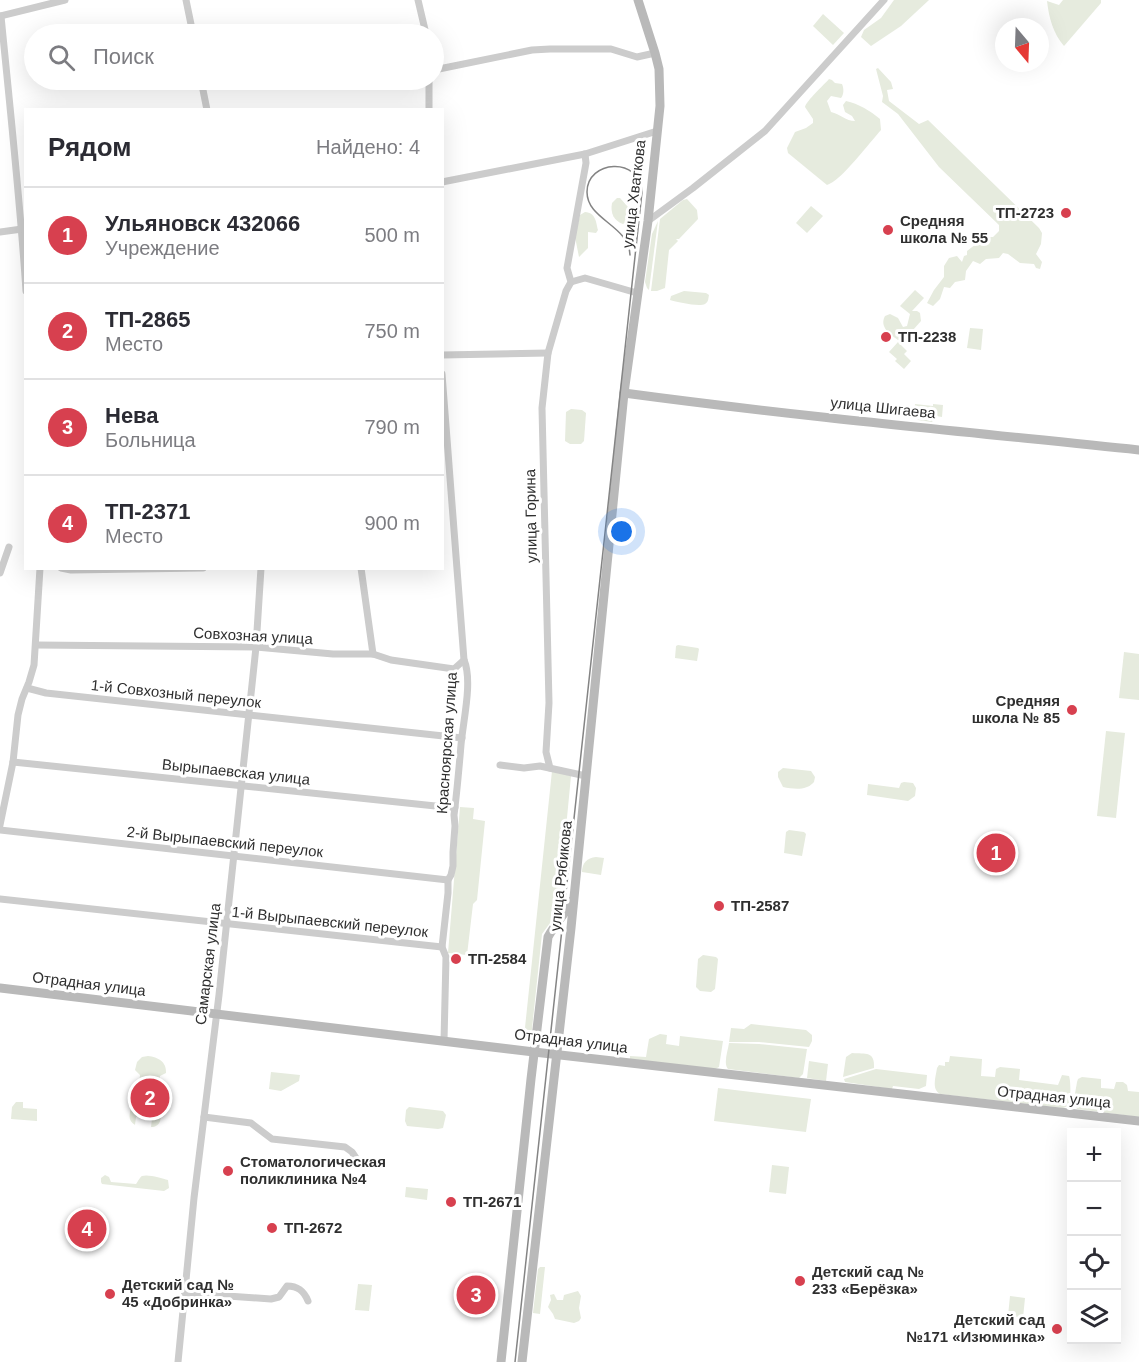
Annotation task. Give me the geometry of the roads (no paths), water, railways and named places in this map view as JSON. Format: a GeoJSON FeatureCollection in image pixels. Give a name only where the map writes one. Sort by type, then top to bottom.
{"type":"FeatureCollection","features":[{"type":"Feature","properties":{"kind":"main road","name":"улица Хваткова"},"geometry":{"type":"LineString","coordinates":[[624,393],[648,221],[660,106],[660,86],[655,53],[638,0]]}},
{"type":"Feature","properties":{"kind":"main road","name":"улица Шигаева"},"geometry":{"type":"LineString","coordinates":[[624,393],[1139,450]]}},
{"type":"Feature","properties":{"kind":"main road","name":"улица Рябикова"},"geometry":{"type":"LineString","coordinates":[[522,1362],[572,928],[624,393]]}},
{"type":"Feature","properties":{"kind":"main road","name":"улица Рябикова"},"geometry":{"type":"LineString","coordinates":[[501,1362],[548,937],[574,896]]}},
{"type":"Feature","properties":{"kind":"main road","name":"Отрадная улица"},"geometry":{"type":"LineString","coordinates":[[0,988],[1139,1121]]}},
{"type":"Feature","properties":{"kind":"street"},"geometry":{"type":"LineString","coordinates":[[24,239],[0,16],[65,0]]}},
{"type":"Feature","properties":{"kind":"street"},"geometry":{"type":"LineString","coordinates":[[186,0],[191,24]]}},
{"type":"Feature","properties":{"kind":"street"},"geometry":{"type":"LineString","coordinates":[[417,0],[423,24]]}},
{"type":"Feature","properties":{"kind":"street"},"geometry":{"type":"LineString","coordinates":[[648,221],[765,131],[884,0]]}},
{"type":"Feature","properties":{"kind":"street"},"geometry":{"type":"LineString","coordinates":[[444,68],[532,50],[611,50],[637,57],[655,53]]}},
{"type":"Feature","properties":{"kind":"street"},"geometry":{"type":"LineString","coordinates":[[203,90],[207,108]]}},
{"type":"Feature","properties":{"kind":"street"},"geometry":{"type":"LineString","coordinates":[[429,90],[429,108]]}},
{"type":"Feature","properties":{"kind":"street"},"geometry":{"type":"LineString","coordinates":[[444,182],[585,154],[657,131]]}},
{"type":"Feature","properties":{"kind":"street"},"geometry":{"type":"LineString","coordinates":[[585,154],[586,163],[567,268],[571,282],[585,278],[637,293]]}},
{"type":"Feature","properties":{"kind":"street"},"geometry":{"type":"LineString","coordinates":[[0,232],[22,229]]}},
{"type":"Feature","properties":{"kind":"street","name":"улица Горина"},"geometry":{"type":"LineString","coordinates":[[550,768],[546,752],[549,703],[542,408],[548,352],[566,291],[571,282]]}},
{"type":"Feature","properties":{"kind":"street"},"geometry":{"type":"LineString","coordinates":[[444,355],[548,352]]}},
{"type":"Feature","properties":{"kind":"street","name":"Красноярская улица"},"geometry":{"type":"LineString","coordinates":[[444,400],[464,660],[467,667],[466,703],[455,807],[453,866],[448,880],[442,947],[446,957],[444,1041]]}},
{"type":"Feature","properties":{"kind":"street"},"geometry":{"type":"LineString","coordinates":[[0,573],[9,547]]}},
{"type":"Feature","properties":{"kind":"street"},"geometry":{"type":"LineString","coordinates":[[0,825],[14,762],[18,715],[34,664],[40,570]]}},
{"type":"Feature","properties":{"kind":"street","name":"Самарская улица"},"geometry":{"type":"LineString","coordinates":[[178,1362],[249,716],[261,570]]}},
{"type":"Feature","properties":{"kind":"street"},"geometry":{"type":"LineString","coordinates":[[360,570],[373,654]]}},
{"type":"Feature","properties":{"kind":"street","name":"Совхозная улица"},"geometry":{"type":"LineString","coordinates":[[36,645],[256,647],[333,654],[373,654],[391,660],[454,669]]}},
{"type":"Feature","properties":{"kind":"street"},"geometry":{"type":"LineString","coordinates":[[464,660],[454,669],[467,680]]}},
{"type":"Feature","properties":{"kind":"street","name":"1-й Совхозный переулок"},"geometry":{"type":"LineString","coordinates":[[27,688],[46,693],[462,738]]}},
{"type":"Feature","properties":{"kind":"street","name":"Вырыпаевская улица"},"geometry":{"type":"LineString","coordinates":[[14,762],[455,807]]}},
{"type":"Feature","properties":{"kind":"street"},"geometry":{"type":"LineString","coordinates":[[500,765],[540,766],[586,776]]}},
{"type":"Feature","properties":{"kind":"street","name":"2-й Вырыпаевский переулок"},"geometry":{"type":"LineString","coordinates":[[0,830],[448,880]]}},
{"type":"Feature","properties":{"kind":"street","name":"1-й Вырыпаевский переулок"},"geometry":{"type":"LineString","coordinates":[[0,899],[442,947]]}},
{"type":"Feature","properties":{"kind":"street"},"geometry":{"type":"LineString","coordinates":[[204,1117],[251,1123],[272,1139],[345,1147],[357,1158]]}},
{"type":"Feature","properties":{"kind":"street"},"geometry":{"type":"LineString","coordinates":[[185,1293],[271,1299],[279,1297],[287,1286],[293,1286],[303,1290],[308,1301]]}},
{"type":"Feature","properties":{"kind":"tram line"},"geometry":{"type":"LineString","coordinates":[[515,1362],[642,192],[639,180],[633,172],[614,166],[604,168],[595,173],[589,181],[587,192],[589,202],[600,216],[623,236],[630,255]]}},
{"type":"Feature","properties":{"kind":"place","name":"ТП-2723"},"geometry":{"type":"Point","coordinates":[1066,213]}},
{"type":"Feature","properties":{"kind":"place","name":"Средняя школа № 55"},"geometry":{"type":"Point","coordinates":[888,230]}},
{"type":"Feature","properties":{"kind":"place","name":"ТП-2238"},"geometry":{"type":"Point","coordinates":[886,337]}},
{"type":"Feature","properties":{"kind":"place","name":"Средняя школа № 85"},"geometry":{"type":"Point","coordinates":[1072,710]}},
{"type":"Feature","properties":{"kind":"place","name":"Ульяновск 432066"},"geometry":{"type":"Point","coordinates":[996,853]}},
{"type":"Feature","properties":{"kind":"place","name":"ТП-2587"},"geometry":{"type":"Point","coordinates":[719,906]}},
{"type":"Feature","properties":{"kind":"place","name":"ТП-2584"},"geometry":{"type":"Point","coordinates":[456,959]}},
{"type":"Feature","properties":{"kind":"place","name":"ТП-2865"},"geometry":{"type":"Point","coordinates":[150,1098]}},
{"type":"Feature","properties":{"kind":"place","name":"Стоматологическая поликлиника №4"},"geometry":{"type":"Point","coordinates":[228,1171]}},
{"type":"Feature","properties":{"kind":"place","name":"ТП-2671"},"geometry":{"type":"Point","coordinates":[451,1202]}},
{"type":"Feature","properties":{"kind":"place","name":"ТП-2672"},"geometry":{"type":"Point","coordinates":[272,1228]}},
{"type":"Feature","properties":{"kind":"place","name":"ТП-2371"},"geometry":{"type":"Point","coordinates":[87,1229]}},
{"type":"Feature","properties":{"kind":"place","name":"Детский сад № 233 «Берёзка»"},"geometry":{"type":"Point","coordinates":[800,1281]}},
{"type":"Feature","properties":{"kind":"place","name":"Детский сад № 45 «Добринка»"},"geometry":{"type":"Point","coordinates":[110,1294]}},
{"type":"Feature","properties":{"kind":"place","name":"Нева"},"geometry":{"type":"Point","coordinates":[476,1295]}},
{"type":"Feature","properties":{"kind":"place","name":"Детский сад №171 «Изюминка»"},"geometry":{"type":"Point","coordinates":[1057,1329]}}]}
